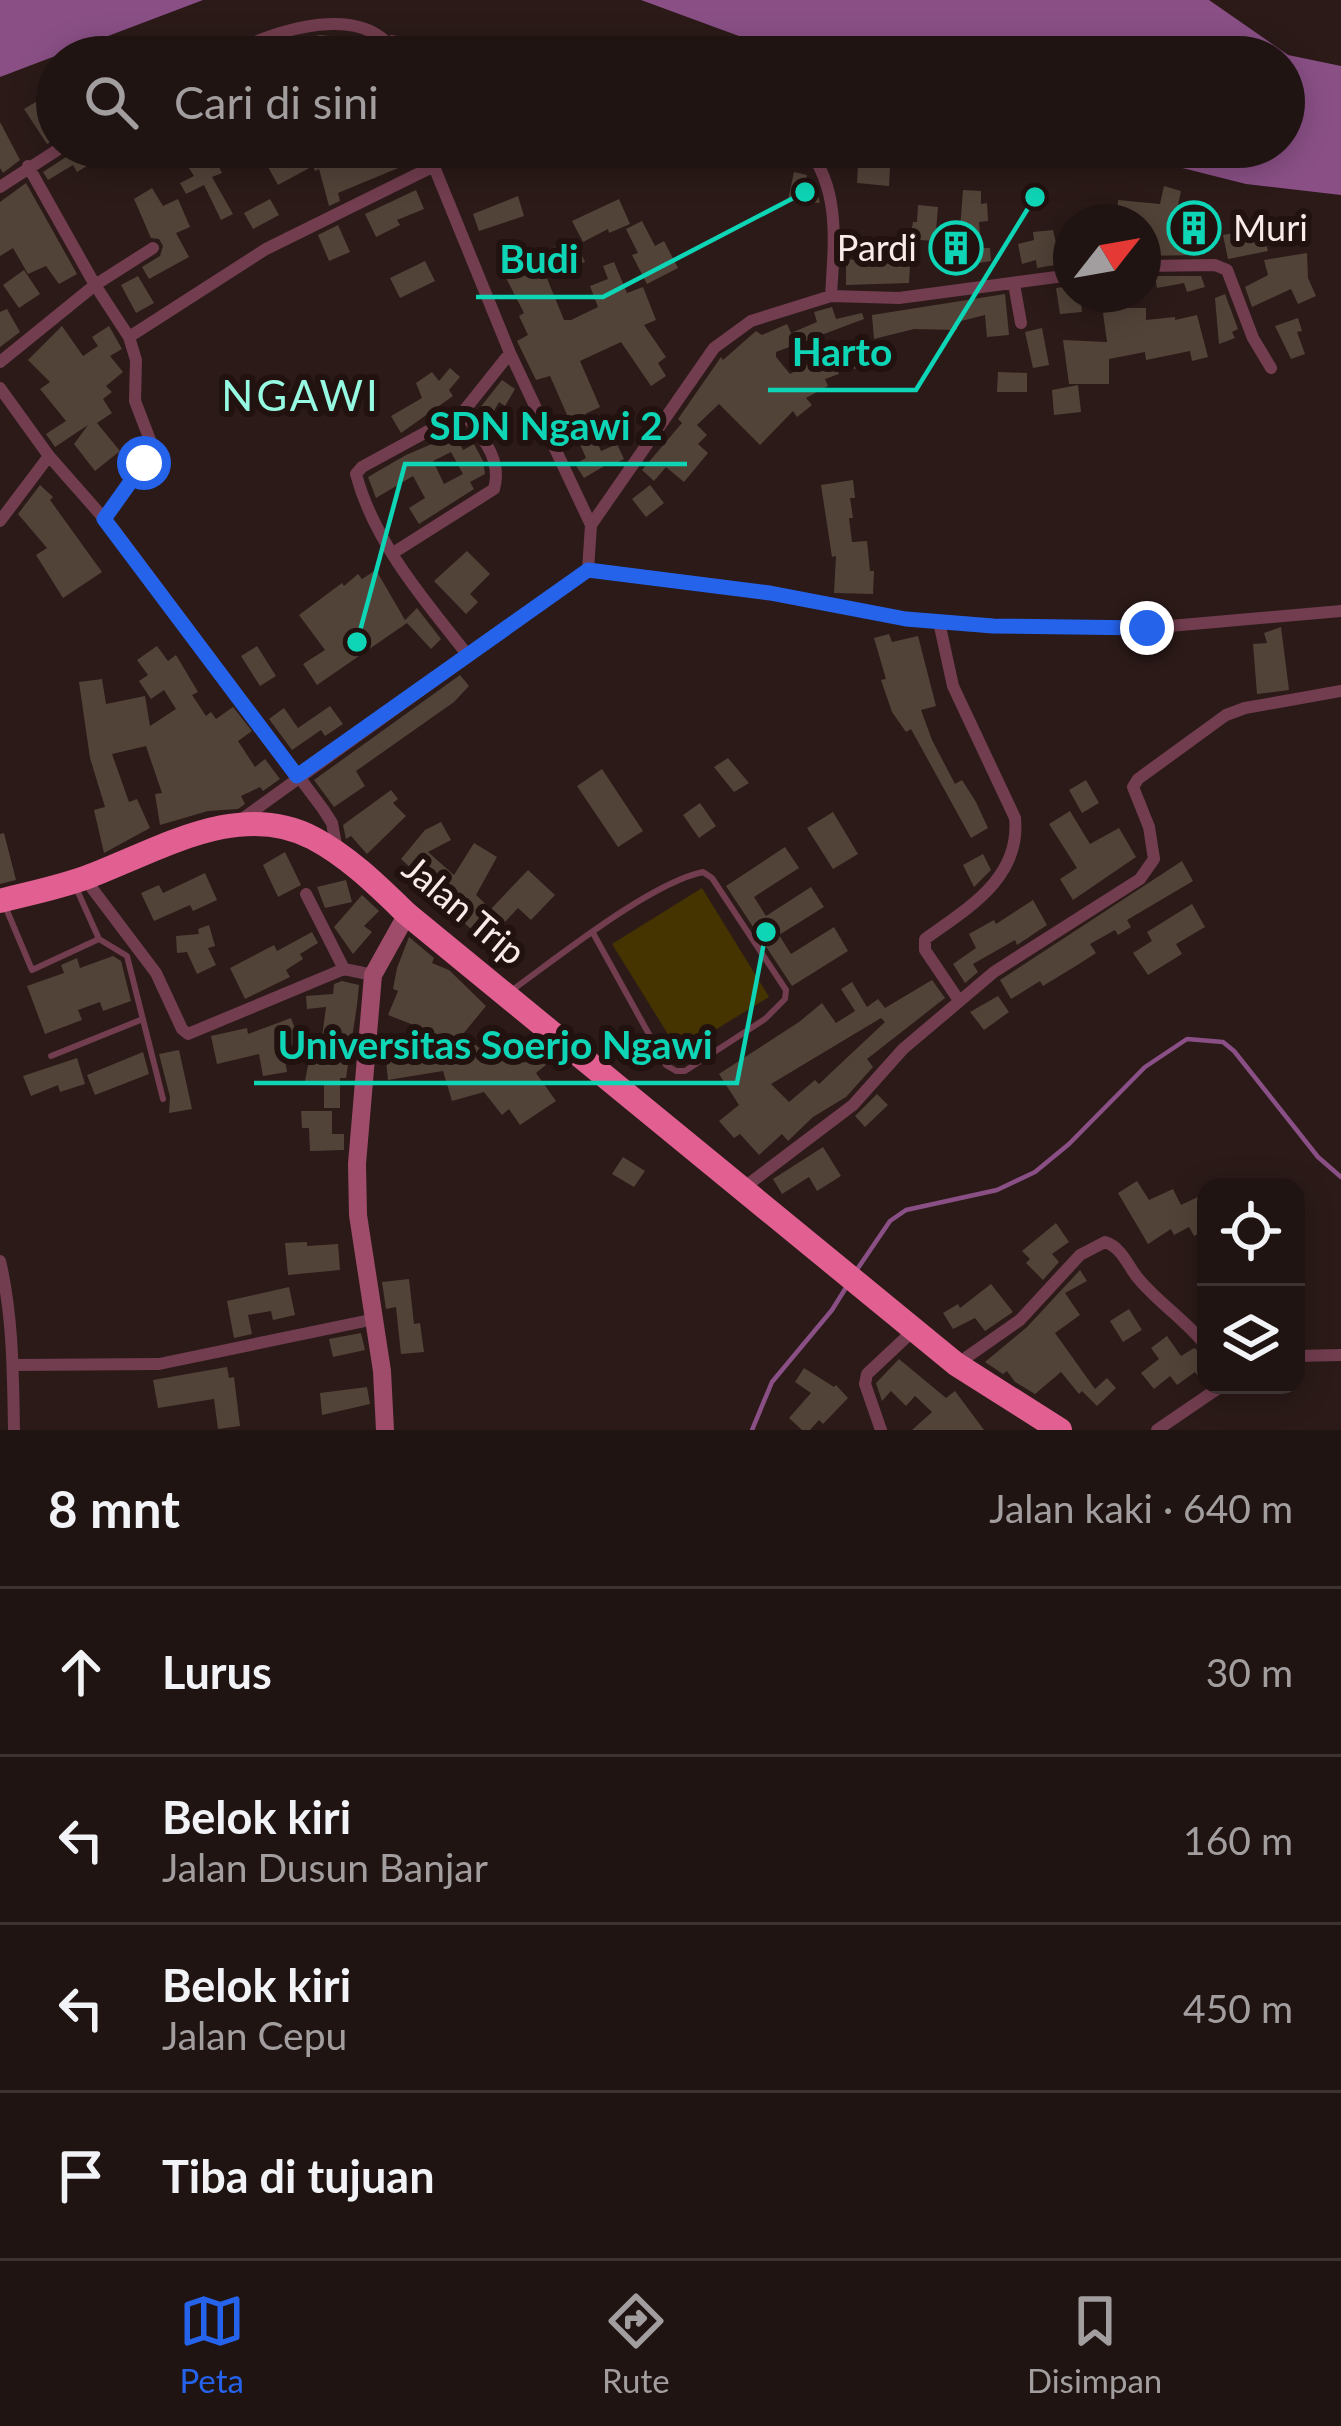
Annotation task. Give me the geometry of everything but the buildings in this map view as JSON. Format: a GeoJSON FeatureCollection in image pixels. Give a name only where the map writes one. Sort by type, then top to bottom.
{"type":"FeatureCollection","features":[{"type":"Feature","properties":{"kind":"highway","name":"Jalan Trip"},"geometry":{"type":"LineString","coordinates":[[1,901],[79,880],[236,824],[270,824],[297,831],[338,854],[956,1364],[1060,1430]]}},
{"type":"Feature","properties":{"kind":"main road"},"geometry":{"type":"LineString","coordinates":[[385,1430],[375,1318],[358,1215],[357,1164],[373,975],[407,914]]}},
{"type":"Feature","properties":{"kind":"street"},"geometry":{"type":"LineString","coordinates":[[268,36],[298,22],[342,11],[367,16],[387,36]]}},
{"type":"Feature","properties":{"kind":"street"},"geometry":{"type":"LineString","coordinates":[[0,187],[36,162]]}},
{"type":"Feature","properties":{"kind":"street"},"geometry":{"type":"LineString","coordinates":[[28,166],[129,337],[136,360],[136,408],[151,446],[104,519]]}},
{"type":"Feature","properties":{"kind":"street"},"geometry":{"type":"LineString","coordinates":[[129,337],[266,249],[428,168]]}},
{"type":"Feature","properties":{"kind":"street"},"geometry":{"type":"LineString","coordinates":[[433,168],[510,353],[591,526],[588,570]]}},
{"type":"Feature","properties":{"kind":"street"},"geometry":{"type":"LineString","coordinates":[[818,168],[831,194],[835,221],[831,296]]}},
{"type":"Feature","properties":{"kind":"street"},"geometry":{"type":"LineString","coordinates":[[0,362],[95,285],[153,248]]}},
{"type":"Feature","properties":{"kind":"street"},"geometry":{"type":"LineString","coordinates":[[1161,266],[1215,265],[1227,270],[1270,368]]}},
{"type":"Feature","properties":{"kind":"street"},"geometry":{"type":"LineString","coordinates":[[591,526],[714,348],[751,321],[831,296],[899,298],[1053,278]]}},
{"type":"Feature","properties":{"kind":"street"},"geometry":{"type":"LineString","coordinates":[[1014,284],[1022,323]]}},
{"type":"Feature","properties":{"kind":"street"},"geometry":{"type":"LineString","coordinates":[[467,654],[393,554],[356,474],[463,412],[510,353]]}},
{"type":"Feature","properties":{"kind":"street"},"geometry":{"type":"LineString","coordinates":[[0,388],[332,823],[338,854]]}},
{"type":"Feature","properties":{"kind":"street"},"geometry":{"type":"LineString","coordinates":[[393,554],[494,489],[498,475],[491,451],[463,412]]}},
{"type":"Feature","properties":{"kind":"street"},"geometry":{"type":"LineString","coordinates":[[0,520],[49,457]]}},
{"type":"Feature","properties":{"kind":"street"},"geometry":{"type":"LineString","coordinates":[[236,824],[588,570],[770,593],[939,622],[1147,628],[1341,611]]}},
{"type":"Feature","properties":{"kind":"street"},"geometry":{"type":"LineString","coordinates":[[939,622],[953,686],[1015,818],[1016,832],[1010,863],[988,890],[925,939],[925,950],[958,999]]}},
{"type":"Feature","properties":{"kind":"street"},"geometry":{"type":"LineString","coordinates":[[742,1189],[869,1090],[903,1049],[958,999],[1037,941],[1140,880],[1154,859],[1149,827],[1133,787],[1138,779],[1226,715],[1341,691]]}},
{"type":"Feature","properties":{"kind":"street"},"geometry":{"type":"LineString","coordinates":[[79,880],[156,973],[188,1034],[344,969],[373,975]]}},
{"type":"Feature","properties":{"kind":"street"},"geometry":{"type":"LineString","coordinates":[[306,894],[344,969]]}},
{"type":"Feature","properties":{"kind":"street"},"geometry":{"type":"LineString","coordinates":[[956,1364],[1020,1320],[1080,1255],[1109,1242],[1140,1280],[1197,1334]]}},
{"type":"Feature","properties":{"kind":"street"},"geometry":{"type":"LineString","coordinates":[[0,1262],[13,1365],[14,1430]]}},
{"type":"Feature","properties":{"kind":"street"},"geometry":{"type":"LineString","coordinates":[[13,1365],[159,1364],[375,1318]]}},
{"type":"Feature","properties":{"kind":"street"},"geometry":{"type":"LineString","coordinates":[[880,1430],[865,1384],[868,1374],[914,1330]]}},
{"type":"Feature","properties":{"kind":"street"},"geometry":{"type":"LineString","coordinates":[[1305,1356],[1341,1355]]}},
{"type":"Feature","properties":{"kind":"street"},"geometry":{"type":"LineString","coordinates":[[1157,1430],[1210,1394]]}},
{"type":"Feature","properties":{"kind":"lane"},"geometry":{"type":"LineString","coordinates":[[508,993],[593,933],[653,895],[703,872],[712,878],[786,990],[785,999],[765,1018],[685,1071],[676,1072],[666,1065],[593,933]]}},
{"type":"Feature","properties":{"kind":"lane"},"geometry":{"type":"LineString","coordinates":[[79,880],[99,939],[127,956],[163,1099]]}},
{"type":"Feature","properties":{"kind":"lane"},"geometry":{"type":"LineString","coordinates":[[1,901],[32,970],[99,939]]}},
{"type":"Feature","properties":{"kind":"lane"},"geometry":{"type":"LineString","coordinates":[[51,1056],[143,1019]]}},
{"type":"Feature","properties":{"kind":"shaded area"},"geometry":{"type":"Polygon","coordinates":[[[0,0],[203,0],[108,36],[36,36],[36,63],[0,77],[0,0]]]}},
{"type":"Feature","properties":{"kind":"shaded area"},"geometry":{"type":"Polygon","coordinates":[[[641,0],[1209,0],[1261,36],[739,36],[641,0]]]}},
{"type":"Feature","properties":{"kind":"shaded area"},"geometry":{"type":"Polygon","coordinates":[[[1305,59],[1341,66],[1341,195],[1246,184],[1182,168],[1305,168],[1305,59]]]}},
{"type":"Feature","properties":{"kind":"shaded area"},"geometry":{"type":"Polygon","coordinates":[[[702,888],[769,997],[679,1052],[612,944],[702,888]]]}},
{"type":"Feature","properties":{"kind":"waterway"},"geometry":{"type":"LineString","coordinates":[[856,1271],[890,1221],[906,1210],[997,1190],[1035,1172],[1145,1067],[1187,1039],[1223,1042],[1234,1051],[1318,1157],[1341,1177]]}},
{"type":"Feature","properties":{"kind":"waterway"},"geometry":{"type":"LineString","coordinates":[[752,1430],[772,1382],[847,1286]]}},
{"type":"Feature","properties":{"kind":"place","name":"Budi"},"geometry":{"type":"Point","coordinates":[805,192]}},
{"type":"Feature","properties":{"kind":"place","name":"Harto"},"geometry":{"type":"Point","coordinates":[1035,197]}},
{"type":"Feature","properties":{"kind":"place","name":"Muri"},"geometry":{"type":"Point","coordinates":[1194,228]}},
{"type":"Feature","properties":{"kind":"place","name":"Pardi"},"geometry":{"type":"Point","coordinates":[956,248]}},
{"type":"Feature","properties":{"kind":"place","name":"SDN Ngawi 2"},"geometry":{"type":"Point","coordinates":[357,642]}},
{"type":"Feature","properties":{"kind":"place","name":"Universitas Soerjo Ngawi"},"geometry":{"type":"Point","coordinates":[766,932]}},
{"type":"Feature","properties":{"kind":"district","name":"NGAWI"},"geometry":{"type":"Point","coordinates":[301,396]}},
{"type":"Feature","properties":{"kind":"route"},"geometry":{"type":"LineString","coordinates":[[144,463],[104,519],[297,776],[588,570],[770,593],[906,619],[993,626],[1147,628]]}}]}
